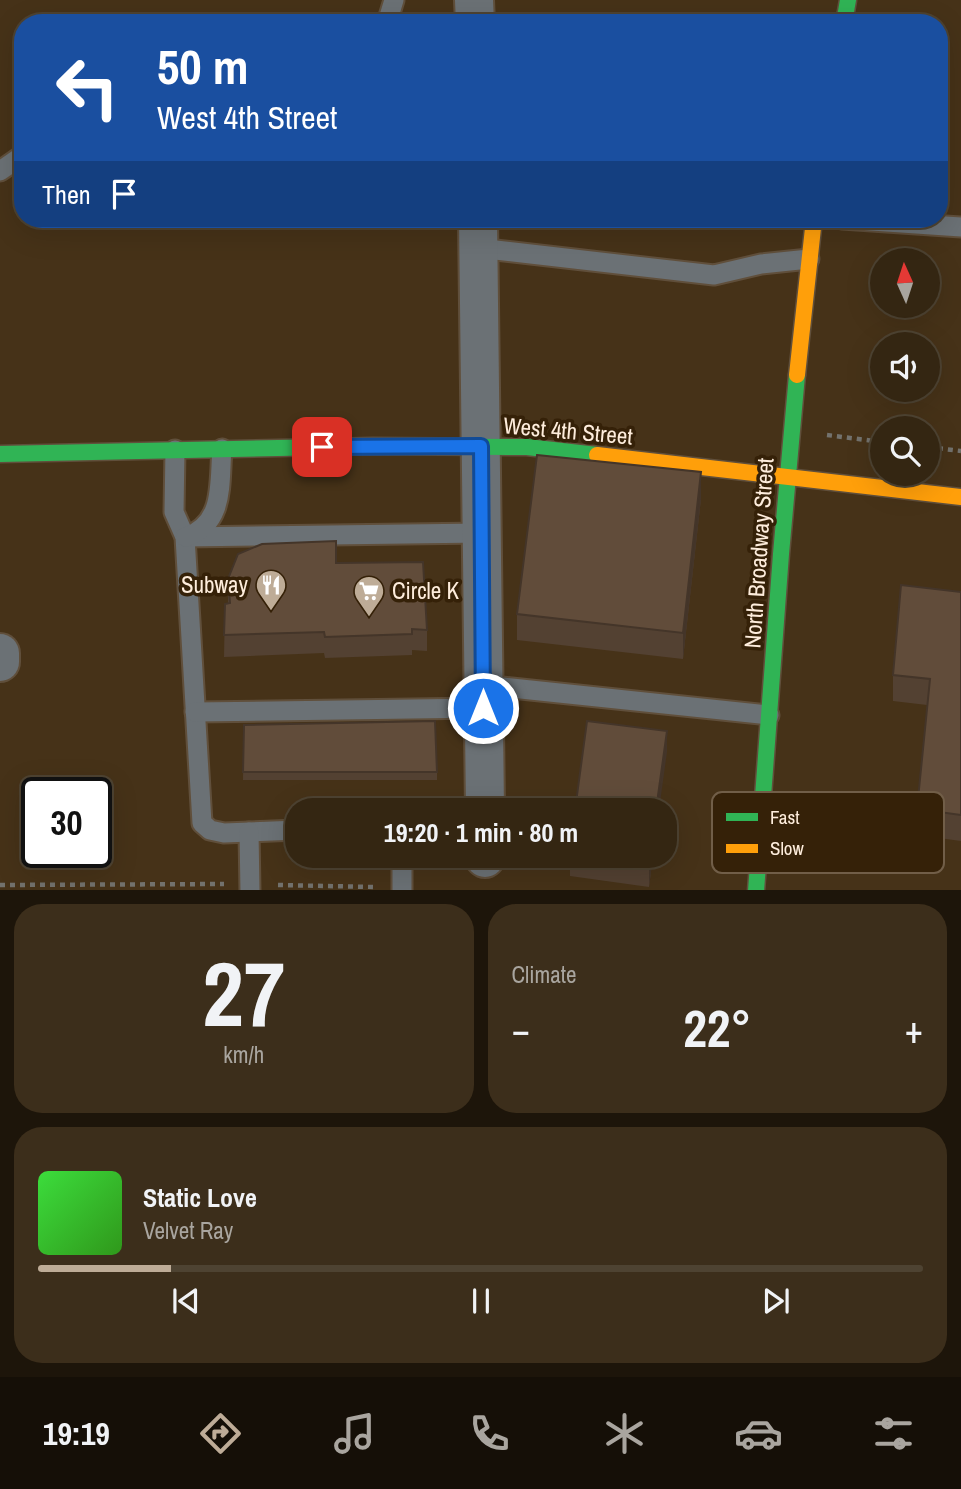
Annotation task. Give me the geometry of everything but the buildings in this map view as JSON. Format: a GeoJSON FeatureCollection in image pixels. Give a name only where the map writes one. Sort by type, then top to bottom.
{"type":"FeatureCollection","features":[{"type":"Feature","properties":{"kind":"street","name":"North Broadway Street"},"geometry":{"type":"LineString","coordinates":[[763,792],[787,477],[813,228]]}},
{"type":"Feature","properties":{"kind":"street"},"geometry":{"type":"LineString","coordinates":[[478,233],[485,798]]}},
{"type":"Feature","properties":{"kind":"street","name":"West 4th Street"},"geometry":{"type":"LineString","coordinates":[[0,454],[527,447],[961,497]]}},
{"type":"Feature","properties":{"kind":"street"},"geometry":{"type":"LineString","coordinates":[[0,653],[0,662]]}},
{"type":"Feature","properties":{"kind":"lane"},"geometry":{"type":"LineString","coordinates":[[478,233],[714,275],[761,264],[809,259]]}},
{"type":"Feature","properties":{"kind":"lane"},"geometry":{"type":"LineString","coordinates":[[185,537],[201,531],[216,508],[222,449]]}},
{"type":"Feature","properties":{"kind":"lane"},"geometry":{"type":"LineString","coordinates":[[175,450],[174,512],[185,537],[202,823],[210,830],[223,833],[285,830]]}},
{"type":"Feature","properties":{"kind":"lane"},"geometry":{"type":"LineString","coordinates":[[185,537],[482,533]]}},
{"type":"Feature","properties":{"kind":"lane"},"geometry":{"type":"LineString","coordinates":[[195,712],[483,696],[769,715]]}},
{"type":"Feature","properties":{"kind":"lane"},"geometry":{"type":"LineString","coordinates":[[249,831],[250,888]]}},
{"type":"Feature","properties":{"kind":"lane"},"geometry":{"type":"LineString","coordinates":[[402,868],[402,889]]}},
{"type":"Feature","properties":{"kind":"path"},"geometry":{"type":"LineString","coordinates":[[828,422],[827,435],[870,440]]}},
{"type":"Feature","properties":{"kind":"path"},"geometry":{"type":"LineString","coordinates":[[940,448],[961,451]]}},
{"type":"Feature","properties":{"kind":"path"},"geometry":{"type":"LineString","coordinates":[[0,885],[402,889]]}},
{"type":"Feature","properties":{"kind":"traffic: fast"},"geometry":{"type":"LineString","coordinates":[[846,14],[848,0]]}},
{"type":"Feature","properties":{"kind":"traffic: fast"},"geometry":{"type":"LineString","coordinates":[[763,792],[797,375]]}},
{"type":"Feature","properties":{"kind":"traffic: fast"},"geometry":{"type":"LineString","coordinates":[[0,454],[373,446],[527,447],[597,455]]}},
{"type":"Feature","properties":{"kind":"traffic: fast"},"geometry":{"type":"LineString","coordinates":[[756,890],[757,873]]}},
{"type":"Feature","properties":{"kind":"traffic: slow"},"geometry":{"type":"LineString","coordinates":[[797,375],[813,228]]}},
{"type":"Feature","properties":{"kind":"traffic: slow"},"geometry":{"type":"LineString","coordinates":[[597,455],[961,497]]}},
{"type":"Feature","properties":{"kind":"place","name":"Subway"},"geometry":{"type":"Point","coordinates":[271,612]}},
{"type":"Feature","properties":{"kind":"place","name":"Circle K"},"geometry":{"type":"Point","coordinates":[369,618]}},
{"type":"Feature","properties":{"kind":"route"},"geometry":{"type":"LineString","coordinates":[[322,447],[481,446],[483,708]]}}]}
